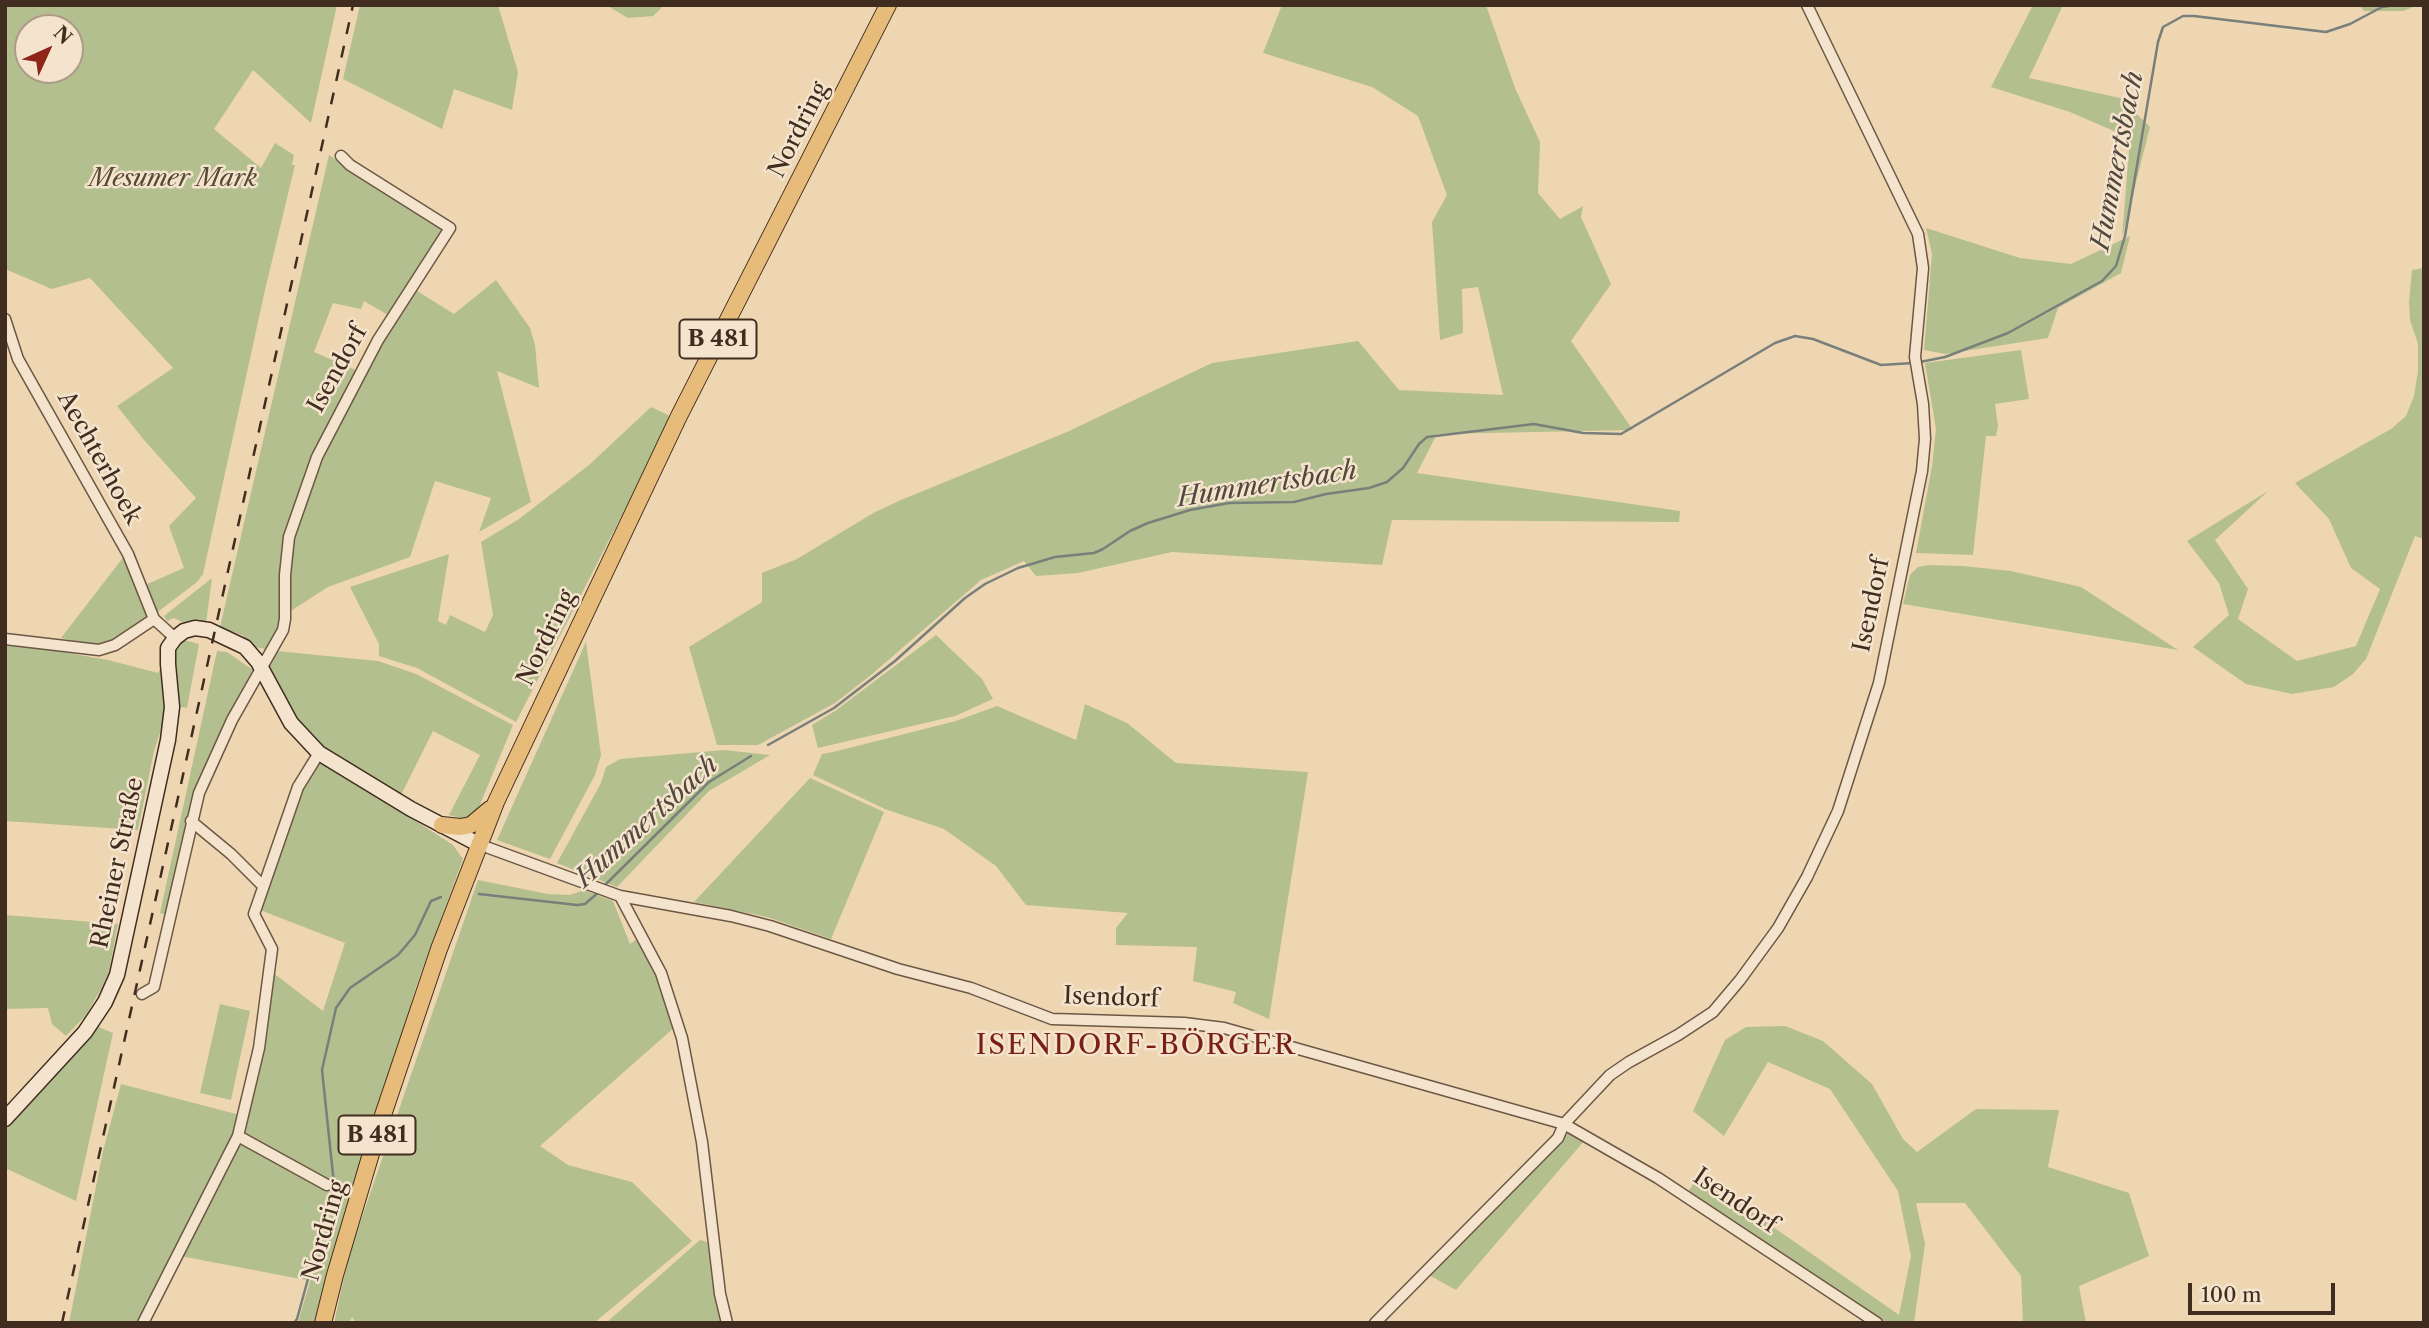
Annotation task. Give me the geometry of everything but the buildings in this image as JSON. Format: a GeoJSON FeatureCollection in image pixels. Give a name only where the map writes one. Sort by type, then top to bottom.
{"type":"FeatureCollection","features":[{"type":"Feature","properties":{"kind":"main road","name":"Nordring"},"geometry":{"type":"LineString","coordinates":[[323,1323],[378,1130],[439,949],[496,802],[673,428],[888,5]]}},
{"type":"Feature","properties":{"kind":"main road"},"geometry":{"type":"LineString","coordinates":[[442,825],[471,825],[496,802]]}},
{"type":"Feature","properties":{"kind":"street","name":"Isendorf"},"geometry":{"type":"LineString","coordinates":[[1375,1323],[1558,1138],[1564,1124],[1610,1075],[1713,1012],[1778,928],[1838,811],[1879,683],[1922,471],[1925,439],[1923,404],[1916,363],[1923,268],[1918,234],[1807,5]]}},
{"type":"Feature","properties":{"kind":"street","name":"Isendorf"},"geometry":{"type":"LineString","coordinates":[[260,667],[283,630],[289,537],[317,457],[378,340],[450,228],[341,156]]}},
{"type":"Feature","properties":{"kind":"street","name":"Aechterhoek"},"geometry":{"type":"LineString","coordinates":[[5,319],[18,359],[128,554],[154,619],[175,638]]}},
{"type":"Feature","properties":{"kind":"street"},"geometry":{"type":"LineString","coordinates":[[5,639],[99,650],[116,645],[154,619]]}},
{"type":"Feature","properties":{"kind":"street","name":"Isendorf"},"geometry":{"type":"LineString","coordinates":[[175,638],[184,631],[195,628],[215,632],[245,647],[260,667],[291,723],[319,753],[478,844],[615,895],[731,916],[770,926],[898,969],[971,988],[1052,1019],[1184,1023],[1224,1028],[1564,1124],[1658,1178],[1877,1323]]}},
{"type":"Feature","properties":{"kind":"street","name":"Rheiner Straße"},"geometry":{"type":"LineString","coordinates":[[5,1119],[85,1032],[105,1002],[117,975],[168,740],[173,707],[168,649],[175,638]]}},
{"type":"Feature","properties":{"kind":"street"},"geometry":{"type":"LineString","coordinates":[[142,994],[154,986],[199,793],[232,720],[260,667]]}},
{"type":"Feature","properties":{"kind":"street"},"geometry":{"type":"LineString","coordinates":[[143,1323],[238,1136],[259,1048],[272,949],[254,914],[298,787],[319,753]]}},
{"type":"Feature","properties":{"kind":"street"},"geometry":{"type":"LineString","coordinates":[[191,821],[231,853],[262,886]]}},
{"type":"Feature","properties":{"kind":"street"},"geometry":{"type":"LineString","coordinates":[[615,895],[661,974],[682,1038],[702,1142],[720,1294],[727,1323]]}},
{"type":"Feature","properties":{"kind":"street"},"geometry":{"type":"LineString","coordinates":[[238,1136],[327,1185]]}},
{"type":"Feature","properties":{"kind":"green space","name":"Mesumer Mark"},"geometry":{"type":"Polygon","coordinates":[[[5,5],[337,5],[311,123],[253,70],[214,129],[261,168],[275,143],[294,155],[292,165],[295,165],[203,574],[197,582],[155,614],[145,585],[184,568],[169,526],[196,498],[117,406],[173,368],[90,278],[52,289],[5,269],[5,5]]]}},
{"type":"Feature","properties":{"kind":"green space"},"geometry":{"type":"Polygon","coordinates":[[[360,5],[498,5],[518,72],[512,110],[454,89],[442,129],[343,79],[360,5]]]}},
{"type":"Feature","properties":{"kind":"green space"},"geometry":{"type":"Polygon","coordinates":[[[606,5],[664,5],[653,16],[628,18],[606,5]]]}},
{"type":"Feature","properties":{"kind":"green space"},"geometry":{"type":"Polygon","coordinates":[[[1282,5],[1486,5],[1515,88],[1540,142],[1538,193],[1560,219],[1583,206],[1581,217],[1611,284],[1571,341],[1633,430],[1437,434],[1417,473],[1680,511],[1679,522],[1392,520],[1382,565],[1172,552],[1078,573],[1036,576],[1024,561],[981,580],[835,703],[758,745],[717,745],[689,647],[762,602],[762,573],[797,559],[875,512],[901,500],[1067,432],[1212,363],[1358,341],[1399,390],[1503,395],[1478,287],[1462,289],[1463,333],[1440,340],[1432,222],[1447,195],[1418,116],[1372,87],[1263,53],[1282,5]]]}},
{"type":"Feature","properties":{"kind":"green space"},"geometry":{"type":"Polygon","coordinates":[[[2033,5],[2063,5],[2029,78],[2120,98],[2150,127],[2122,238],[2130,138],[2070,112],[1991,87],[2033,5]]]}},
{"type":"Feature","properties":{"kind":"green space"},"geometry":{"type":"Polygon","coordinates":[[[2359,5],[2418,5],[2403,11],[2364,11],[2359,5]]]}},
{"type":"Feature","properties":{"kind":"green space"},"geometry":{"type":"Polygon","coordinates":[[[329,155],[445,229],[388,315],[364,301],[361,309],[333,303],[314,352],[358,371],[313,454],[296,499],[284,537],[279,584],[281,620],[266,649],[255,647],[242,635],[220,627],[329,155]]]}},
{"type":"Feature","properties":{"kind":"green space"},"geometry":{"type":"Polygon","coordinates":[[[1926,228],[2020,258],[2071,264],[2130,236],[2121,273],[2058,308],[2048,338],[1945,354],[1924,350],[1932,254],[1926,228]]]}},
{"type":"Feature","properties":{"kind":"green space"},"geometry":{"type":"Polygon","coordinates":[[[2424,268],[2424,539],[2415,536],[2366,659],[2353,674],[2334,687],[2292,694],[2246,684],[2193,647],[2229,615],[2219,583],[2187,541],[2268,491],[2215,540],[2248,589],[2238,619],[2297,661],[2356,646],[2380,589],[2351,568],[2329,519],[2295,483],[2391,429],[2406,416],[2414,396],[2418,371],[2418,344],[2410,320],[2412,270],[2424,268]]]}},
{"type":"Feature","properties":{"kind":"green space"},"geometry":{"type":"Polygon","coordinates":[[[496,280],[530,328],[535,345],[539,388],[497,371],[531,502],[479,532],[491,498],[435,481],[410,557],[328,587],[289,612],[287,577],[291,538],[319,458],[380,343],[414,289],[454,314],[496,280]]]}},
{"type":"Feature","properties":{"kind":"green space"},"geometry":{"type":"Polygon","coordinates":[[[2021,350],[2029,399],[1995,404],[1998,426],[1996,436],[1986,436],[1973,555],[1916,553],[1936,429],[1925,363],[2021,350]]]}},
{"type":"Feature","properties":{"kind":"green space"},"geometry":{"type":"Polygon","coordinates":[[[651,407],[672,417],[516,722],[417,668],[379,656],[379,644],[350,587],[449,554],[438,621],[446,625],[450,615],[485,632],[493,615],[481,542],[519,519],[589,465],[651,407]]]}},
{"type":"Feature","properties":{"kind":"green space"},"geometry":{"type":"Polygon","coordinates":[[[125,555],[149,617],[98,647],[61,638],[125,555]]]}},
{"type":"Feature","properties":{"kind":"green space"},"geometry":{"type":"Polygon","coordinates":[[[1928,565],[2011,571],[2081,587],[2178,650],[1903,604],[1910,575],[1918,567],[1928,565]]]}},
{"type":"Feature","properties":{"kind":"green space"},"geometry":{"type":"Polygon","coordinates":[[[212,578],[206,623],[182,622],[174,618],[167,621],[164,616],[212,578]]]}},
{"type":"Feature","properties":{"kind":"green space"},"geometry":{"type":"Polygon","coordinates":[[[936,635],[982,679],[993,699],[955,716],[818,748],[812,725],[835,711],[936,635]]]}},
{"type":"Feature","properties":{"kind":"green space"},"geometry":{"type":"Polygon","coordinates":[[[184,640],[199,644],[187,708],[169,705],[154,751],[138,830],[5,821],[5,642],[108,660],[158,673],[184,640]]]}},
{"type":"Feature","properties":{"kind":"green space"},"geometry":{"type":"Polygon","coordinates":[[[586,642],[601,755],[595,775],[550,859],[497,840],[586,642]]]}},
{"type":"Feature","properties":{"kind":"green space"},"geometry":{"type":"Polygon","coordinates":[[[217,651],[227,652],[253,670],[197,793],[167,915],[160,913],[217,651]]]}},
{"type":"Feature","properties":{"kind":"green space"},"geometry":{"type":"Polygon","coordinates":[[[277,651],[378,661],[416,674],[513,725],[479,807],[463,819],[449,815],[480,755],[433,731],[401,795],[320,745],[303,729],[289,709],[268,665],[277,651]]]}},
{"type":"Feature","properties":{"kind":"green space"},"geometry":{"type":"Polygon","coordinates":[[[1085,704],[1127,723],[1176,763],[1308,772],[1269,1019],[1233,1003],[1236,992],[1193,981],[1197,947],[1116,945],[1116,928],[1128,913],[1026,905],[996,866],[944,829],[885,809],[813,775],[822,754],[956,721],[997,706],[1076,740],[1085,704]]]}},
{"type":"Feature","properties":{"kind":"green space"},"geometry":{"type":"Polygon","coordinates":[[[724,750],[770,755],[709,791],[617,887],[557,863],[601,783],[606,767],[620,759],[724,750]]]}},
{"type":"Feature","properties":{"kind":"green space"},"geometry":{"type":"Polygon","coordinates":[[[320,759],[453,845],[463,859],[416,987],[317,1323],[298,1323],[337,1187],[242,1135],[272,972],[323,1011],[345,943],[260,910],[302,789],[320,759]]]}},
{"type":"Feature","properties":{"kind":"green space"},"geometry":{"type":"Polygon","coordinates":[[[810,778],[884,812],[831,939],[767,917],[694,902],[810,778]]]}},
{"type":"Feature","properties":{"kind":"green space"},"geometry":{"type":"Polygon","coordinates":[[[478,880],[548,894],[570,895],[584,890],[613,901],[630,944],[636,940],[656,973],[676,1026],[540,1146],[568,1165],[632,1182],[692,1241],[594,1323],[356,1323],[352,1317],[349,1323],[334,1323],[349,1255],[478,880]]]}},
{"type":"Feature","properties":{"kind":"green space"},"geometry":{"type":"Polygon","coordinates":[[[5,915],[118,924],[109,971],[101,989],[86,1015],[66,1036],[52,1024],[48,1008],[5,1009],[5,915]]]}},
{"type":"Feature","properties":{"kind":"green space"},"geometry":{"type":"Polygon","coordinates":[[[220,1004],[250,1011],[231,1100],[200,1093],[220,1004]]]}},
{"type":"Feature","properties":{"kind":"green space"},"geometry":{"type":"Polygon","coordinates":[[[96,1026],[113,1033],[76,1201],[5,1168],[5,1129],[96,1026]]]}},
{"type":"Feature","properties":{"kind":"green space"},"geometry":{"type":"Polygon","coordinates":[[[1785,1026],[1823,1041],[1872,1084],[1903,1139],[1917,1152],[1976,1109],[2059,1110],[2048,1167],[2129,1193],[2149,1256],[2079,1286],[2086,1323],[2023,1323],[2021,1276],[1965,1203],[1916,1203],[1925,1244],[1914,1323],[1884,1323],[1688,1192],[1699,1175],[1899,1315],[1911,1256],[1898,1191],[1830,1089],[1768,1062],[1724,1136],[1693,1111],[1725,1040],[1746,1027],[1785,1026]]]}},
{"type":"Feature","properties":{"kind":"green space"},"geometry":{"type":"Polygon","coordinates":[[[121,1084],[240,1115],[234,1137],[139,1323],[69,1323],[103,1151],[121,1084]]]}},
{"type":"Feature","properties":{"kind":"green space"},"geometry":{"type":"Polygon","coordinates":[[[1570,1131],[1585,1140],[1456,1290],[1427,1274],[1570,1131]]]}},
{"type":"Feature","properties":{"kind":"green space"},"geometry":{"type":"Polygon","coordinates":[[[239,1140],[330,1189],[306,1280],[180,1256],[239,1140]]]}},
{"type":"Feature","properties":{"kind":"green space"},"geometry":{"type":"Polygon","coordinates":[[[700,1240],[707,1242],[714,1292],[722,1323],[606,1323],[700,1240]]]}},
{"type":"Feature","properties":{"kind":"waterway","name":"Hummertsbach"},"geometry":{"type":"LineString","coordinates":[[1920,362],[1945,357],[2008,333],[2102,281],[2116,266],[2125,236],[2158,42],[2163,27],[2183,16],[2194,16],[2326,32],[2350,24],[2382,7],[2395,5]]}},
{"type":"Feature","properties":{"kind":"waterway","name":"Hummertsbach"},"geometry":{"type":"LineString","coordinates":[[768,745],[834,708],[895,661],[965,598],[985,584],[1018,568],[1055,557],[1094,553],[1148,523],[1190,510],[1229,503],[1294,502],[1369,488],[1387,482],[1403,468],[1427,437],[1534,424],[1583,433],[1621,434],[1775,343],[1795,336],[1813,339],[1881,365],[1913,363]]}},
{"type":"Feature","properties":{"kind":"waterway","name":"Hummertsbach"},"geometry":{"type":"LineString","coordinates":[[604,886],[709,782],[751,756]]}},
{"type":"Feature","properties":{"kind":"waterway","name":"Hummertsbach"},"geometry":{"type":"LineString","coordinates":[[479,894],[577,905],[585,904],[600,891]]}},
{"type":"Feature","properties":{"kind":"waterway","name":"Hummertsbach"},"geometry":{"type":"LineString","coordinates":[[294,1323],[334,1184],[322,1070],[336,1008],[350,988],[398,955],[415,935],[431,901],[441,897]]}},
{"type":"Feature","properties":{"kind":"railway"},"geometry":{"type":"LineString","coordinates":[[62,1323],[353,5]]}},
{"type":"Feature","properties":{"kind":"district","name":"ISENDORF-BÖRGER"},"geometry":{"type":"Point","coordinates":[1136,1046]}}]}
